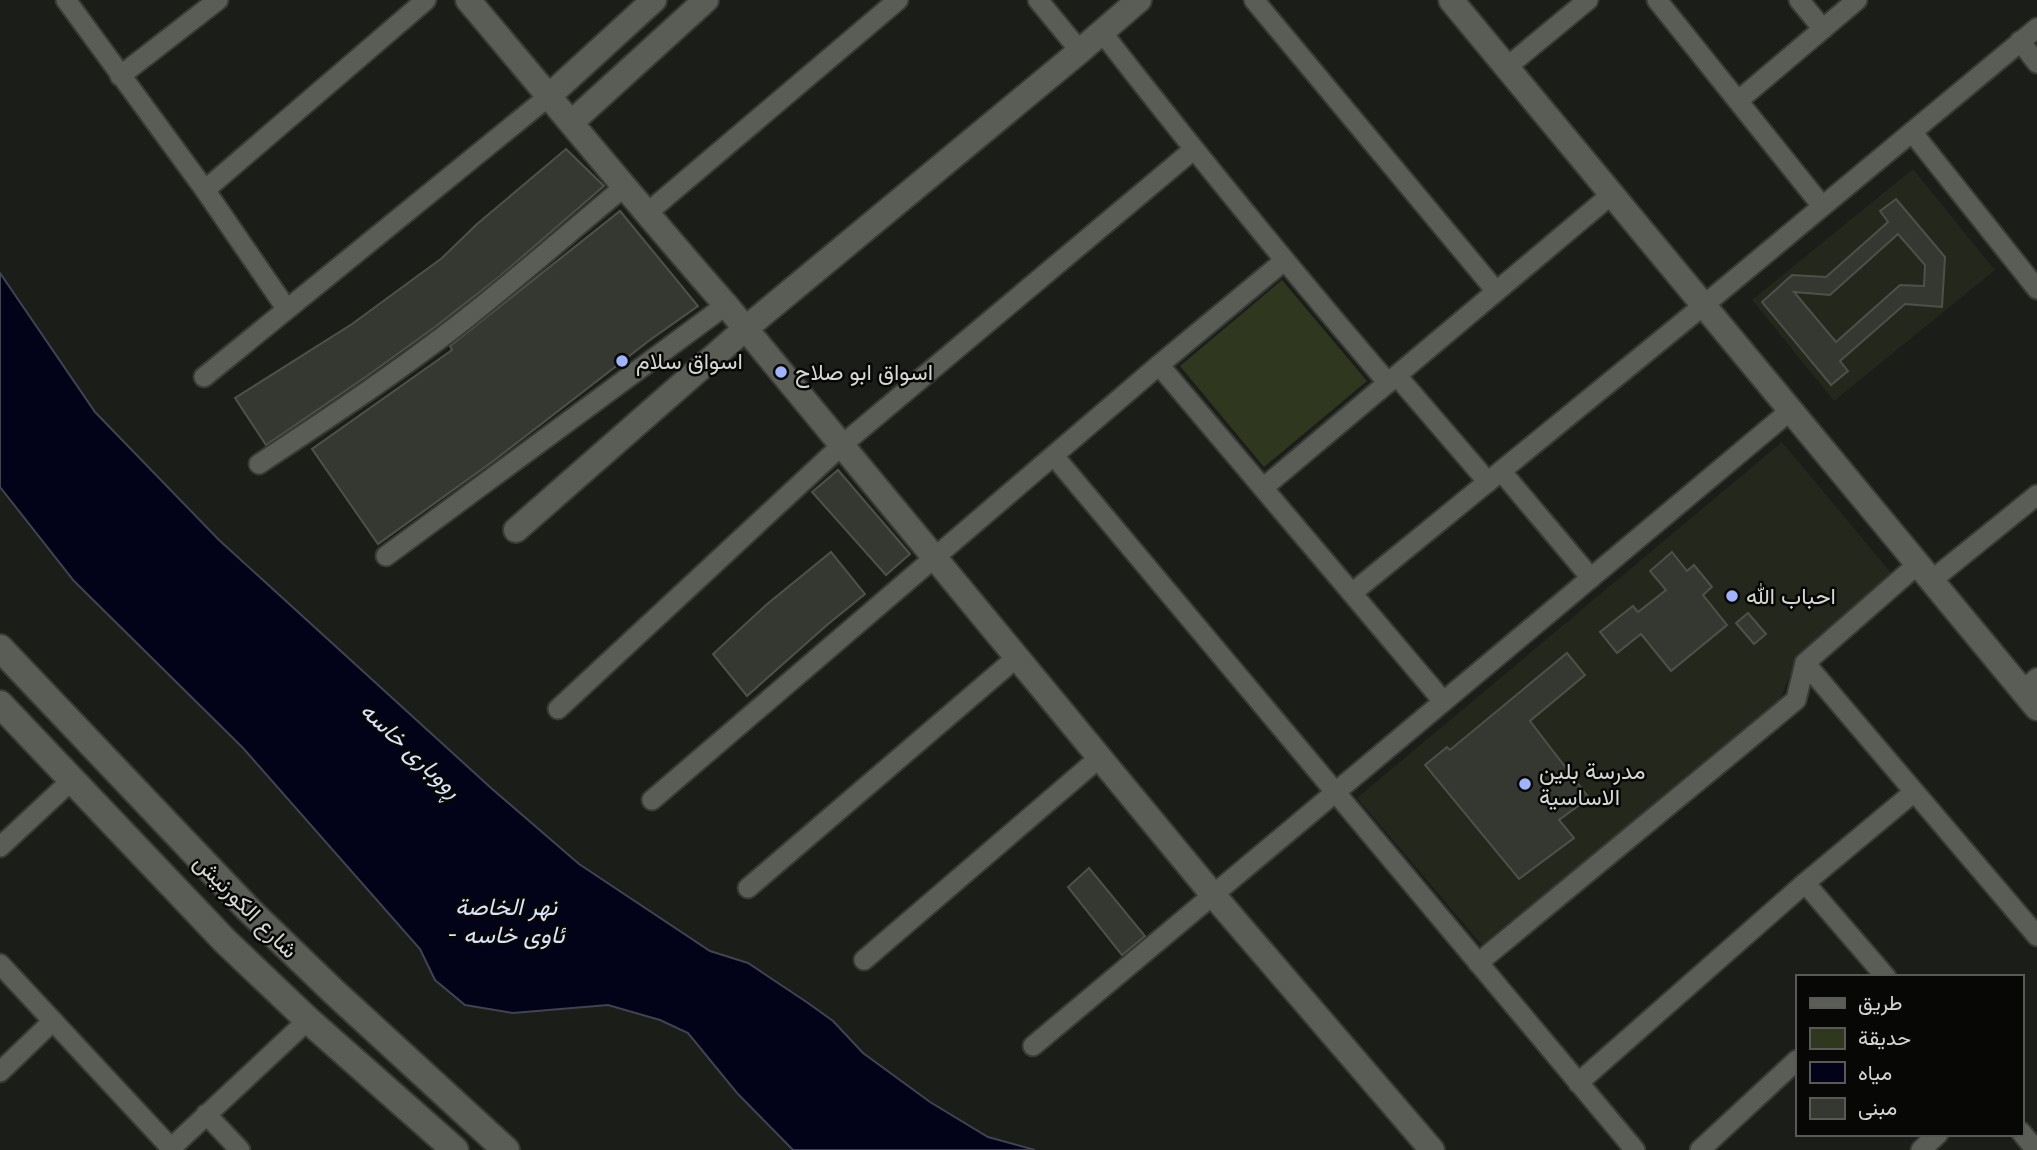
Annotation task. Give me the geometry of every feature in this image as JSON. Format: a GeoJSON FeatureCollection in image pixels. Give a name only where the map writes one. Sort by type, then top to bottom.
{"type":"FeatureCollection","features":[{"type":"Feature","properties":{"kind":"main road","name":"شارع الكورنيش"},"geometry":{"type":"LineString","coordinates":[[0,648],[249,910],[506,1150]]}},
{"type":"Feature","properties":{"kind":"main road","name":"شارع الكورنيش"},"geometry":{"type":"LineString","coordinates":[[0,704],[225,941],[308,1020],[455,1150]]}},
{"type":"Feature","properties":{"kind":"street"},"geometry":{"type":"LineString","coordinates":[[66,0],[205,190],[286,309]]}},
{"type":"Feature","properties":{"kind":"street"},"geometry":{"type":"LineString","coordinates":[[120,76],[218,0]]}},
{"type":"Feature","properties":{"kind":"street"},"geometry":{"type":"LineString","coordinates":[[205,190],[426,0]]}},
{"type":"Feature","properties":{"kind":"street"},"geometry":{"type":"LineString","coordinates":[[468,0],[646,214],[726,305],[1214,896],[1432,1150]]}},
{"type":"Feature","properties":{"kind":"street"},"geometry":{"type":"LineString","coordinates":[[204,377],[549,96],[654,0]]}},
{"type":"Feature","properties":{"kind":"street"},"geometry":{"type":"LineString","coordinates":[[572,122],[706,0]]}},
{"type":"Feature","properties":{"kind":"street"},"geometry":{"type":"LineString","coordinates":[[646,214],[898,0]]}},
{"type":"Feature","properties":{"kind":"street"},"geometry":{"type":"LineString","coordinates":[[1038,0],[1080,51]]}},
{"type":"Feature","properties":{"kind":"street"},"geometry":{"type":"LineString","coordinates":[[516,530],[745,329],[1139,0]]}},
{"type":"Feature","properties":{"kind":"street"},"geometry":{"type":"LineString","coordinates":[[1254,0],[1496,291]]}},
{"type":"Feature","properties":{"kind":"street"},"geometry":{"type":"LineString","coordinates":[[1451,0],[1925,572],[2032,692]]}},
{"type":"Feature","properties":{"kind":"street"},"geometry":{"type":"LineString","coordinates":[[1507,67],[1588,0]]}},
{"type":"Feature","properties":{"kind":"street"},"geometry":{"type":"LineString","coordinates":[[1657,0],[1822,206]]}},
{"type":"Feature","properties":{"kind":"street"},"geometry":{"type":"LineString","coordinates":[[1799,0],[1823,29]]}},
{"type":"Feature","properties":{"kind":"street"},"geometry":{"type":"LineString","coordinates":[[1739,100],[1857,0]]}},
{"type":"Feature","properties":{"kind":"street"},"geometry":{"type":"LineString","coordinates":[[1352,593],[2037,28]]}},
{"type":"Feature","properties":{"kind":"street"},"geometry":{"type":"LineString","coordinates":[[1101,31],[1284,261],[1392,379],[1494,477],[1591,578]]}},
{"type":"Feature","properties":{"kind":"street"},"geometry":{"type":"LineString","coordinates":[[2021,41],[2037,63]]}},
{"type":"Feature","properties":{"kind":"street"},"geometry":{"type":"LineString","coordinates":[[1912,132],[2037,289]]}},
{"type":"Feature","properties":{"kind":"street"},"geometry":{"type":"LineString","coordinates":[[558,709],[842,445],[1193,150]]}},
{"type":"Feature","properties":{"kind":"street"},"geometry":{"type":"LineString","coordinates":[[259,464],[350,404],[440,339],[624,187]]}},
{"type":"Feature","properties":{"kind":"street"},"geometry":{"type":"LineString","coordinates":[[1264,488],[1612,194]]}},
{"type":"Feature","properties":{"kind":"street"},"geometry":{"type":"LineString","coordinates":[[652,800],[1284,261]]}},
{"type":"Feature","properties":{"kind":"street"},"geometry":{"type":"LineString","coordinates":[[386,556],[726,305]]}},
{"type":"Feature","properties":{"kind":"street"},"geometry":{"type":"LineString","coordinates":[[1160,365],[1443,701]]}},
{"type":"Feature","properties":{"kind":"street"},"geometry":{"type":"LineString","coordinates":[[1033,1046],[1791,410]]}},
{"type":"Feature","properties":{"kind":"street"},"geometry":{"type":"LineString","coordinates":[[1054,456],[1635,1150]]}},
{"type":"Feature","properties":{"kind":"street"},"geometry":{"type":"LineString","coordinates":[[1479,963],[1796,700],[1805,663],[1925,572],[2037,495]]}},
{"type":"Feature","properties":{"kind":"street"},"geometry":{"type":"LineString","coordinates":[[748,888],[1016,658]]}},
{"type":"Feature","properties":{"kind":"street"},"geometry":{"type":"LineString","coordinates":[[1805,663],[2037,936]]}},
{"type":"Feature","properties":{"kind":"street"},"geometry":{"type":"LineString","coordinates":[[864,960],[1099,758]]}},
{"type":"Feature","properties":{"kind":"street"},"geometry":{"type":"LineString","coordinates":[[0,847],[72,780]]}},
{"type":"Feature","properties":{"kind":"street"},"geometry":{"type":"LineString","coordinates":[[1578,1083],[1805,883],[1914,792]]}},
{"type":"Feature","properties":{"kind":"street"},"geometry":{"type":"LineString","coordinates":[[1805,883],[1884,975]]}},
{"type":"Feature","properties":{"kind":"street"},"geometry":{"type":"LineString","coordinates":[[0,964],[170,1149],[308,1020]]}},
{"type":"Feature","properties":{"kind":"street"},"geometry":{"type":"LineString","coordinates":[[0,1072],[53,1021]]}},
{"type":"Feature","properties":{"kind":"street"},"geometry":{"type":"LineString","coordinates":[[1700,1150],[1796,1061]]}},
{"type":"Feature","properties":{"kind":"street"},"geometry":{"type":"LineString","coordinates":[[206,1114],[240,1150]]}},
{"type":"Feature","properties":{"kind":"street"},"geometry":{"type":"LineString","coordinates":[[2023,1134],[2036,1150]]}},
{"type":"Feature","properties":{"kind":"street"},"geometry":{"type":"LineString","coordinates":[[1921,1150],[1936,1136]]}},
{"type":"Feature","properties":{"kind":"shaded area"},"geometry":{"type":"Polygon","coordinates":[[[1913,169],[1995,270],[1834,401],[1752,300],[1913,169]]]}},
{"type":"Feature","properties":{"kind":"shaded area"},"geometry":{"type":"Polygon","coordinates":[[[1782,442],[1892,574],[1798,654],[1780,700],[1482,945],[1357,798],[1782,442]]]}},
{"type":"Feature","properties":{"kind":"green space"},"geometry":{"type":"Polygon","coordinates":[[[1282,280],[1367,381],[1264,467],[1180,366],[1282,280]]]}},
{"type":"Feature","properties":{"kind":"water","name":"نهر الخاصة - ئاوی خاسە"},"geometry":{"type":"Polygon","coordinates":[[[0,273],[95,412],[219,540],[491,788],[579,864],[710,951],[748,963],[808,1003],[833,1021],[863,1053],[930,1102],[988,1137],[1035,1150],[793,1150],[737,1093],[688,1033],[660,1020],[608,1005],[513,1013],[465,1005],[435,980],[420,949],[243,748],[74,581],[0,487],[0,273]]]}},
{"type":"Feature","properties":{"kind":"building"},"geometry":{"type":"Polygon","coordinates":[[[566,149],[604,186],[500,276],[435,327],[266,445],[235,398],[352,324],[442,258],[477,224],[566,149]]]}},
{"type":"Feature","properties":{"kind":"building"},"geometry":{"type":"Polygon","coordinates":[[[1896,199],[1945,257],[1942,307],[1905,304],[1840,361],[1848,371],[1831,385],[1762,302],[1792,275],[1826,277],[1888,222],[1880,211],[1896,199]],[[1898,234],[1830,295],[1794,292],[1836,342],[1900,285],[1924,286],[1925,265],[1898,234]]]}},
{"type":"Feature","properties":{"kind":"building"},"geometry":{"type":"Polygon","coordinates":[[[620,211],[698,306],[492,462],[378,544],[312,449],[452,350],[450,346],[620,211]]]}},
{"type":"Feature","properties":{"kind":"building"},"geometry":{"type":"Polygon","coordinates":[[[838,470],[910,554],[886,575],[812,492],[838,470]]]}},
{"type":"Feature","properties":{"kind":"building"},"geometry":{"type":"Polygon","coordinates":[[[831,552],[865,594],[747,696],[713,654],[766,605],[831,552]]]}},
{"type":"Feature","properties":{"kind":"building"},"geometry":{"type":"Polygon","coordinates":[[[1672,552],[1687,571],[1694,565],[1712,587],[1703,595],[1727,625],[1671,671],[1641,634],[1617,653],[1600,632],[1633,606],[1638,612],[1666,590],[1650,571],[1672,552]]]}},
{"type":"Feature","properties":{"kind":"building"},"geometry":{"type":"Polygon","coordinates":[[[1748,613],[1766,634],[1754,644],[1736,623],[1748,613]]]}},
{"type":"Feature","properties":{"kind":"building"},"geometry":{"type":"Polygon","coordinates":[[[1567,653],[1585,675],[1530,721],[1589,798],[1559,820],[1574,838],[1519,879],[1425,765],[1447,747],[1450,750],[1567,653]]]}},
{"type":"Feature","properties":{"kind":"building"},"geometry":{"type":"Polygon","coordinates":[[[1089,868],[1145,936],[1122,955],[1068,887],[1089,868]]]}},
{"type":"Feature","properties":{"kind":"place","name":"اسواق سلام"},"geometry":{"type":"Point","coordinates":[622,361]}},
{"type":"Feature","properties":{"kind":"place","name":"اسواق ابو صلاح"},"geometry":{"type":"Point","coordinates":[781,372]}},
{"type":"Feature","properties":{"kind":"place","name":"احباب الله"},"geometry":{"type":"Point","coordinates":[1732,596]}},
{"type":"Feature","properties":{"kind":"place","name":"مدرسة بلين الاساسية"},"geometry":{"type":"Point","coordinates":[1525,784]}},
{"type":"Feature","properties":{"kind":"water label","name":"ڕووباری خاسە"},"geometry":{"type":"Point","coordinates":[411,750]}}]}
